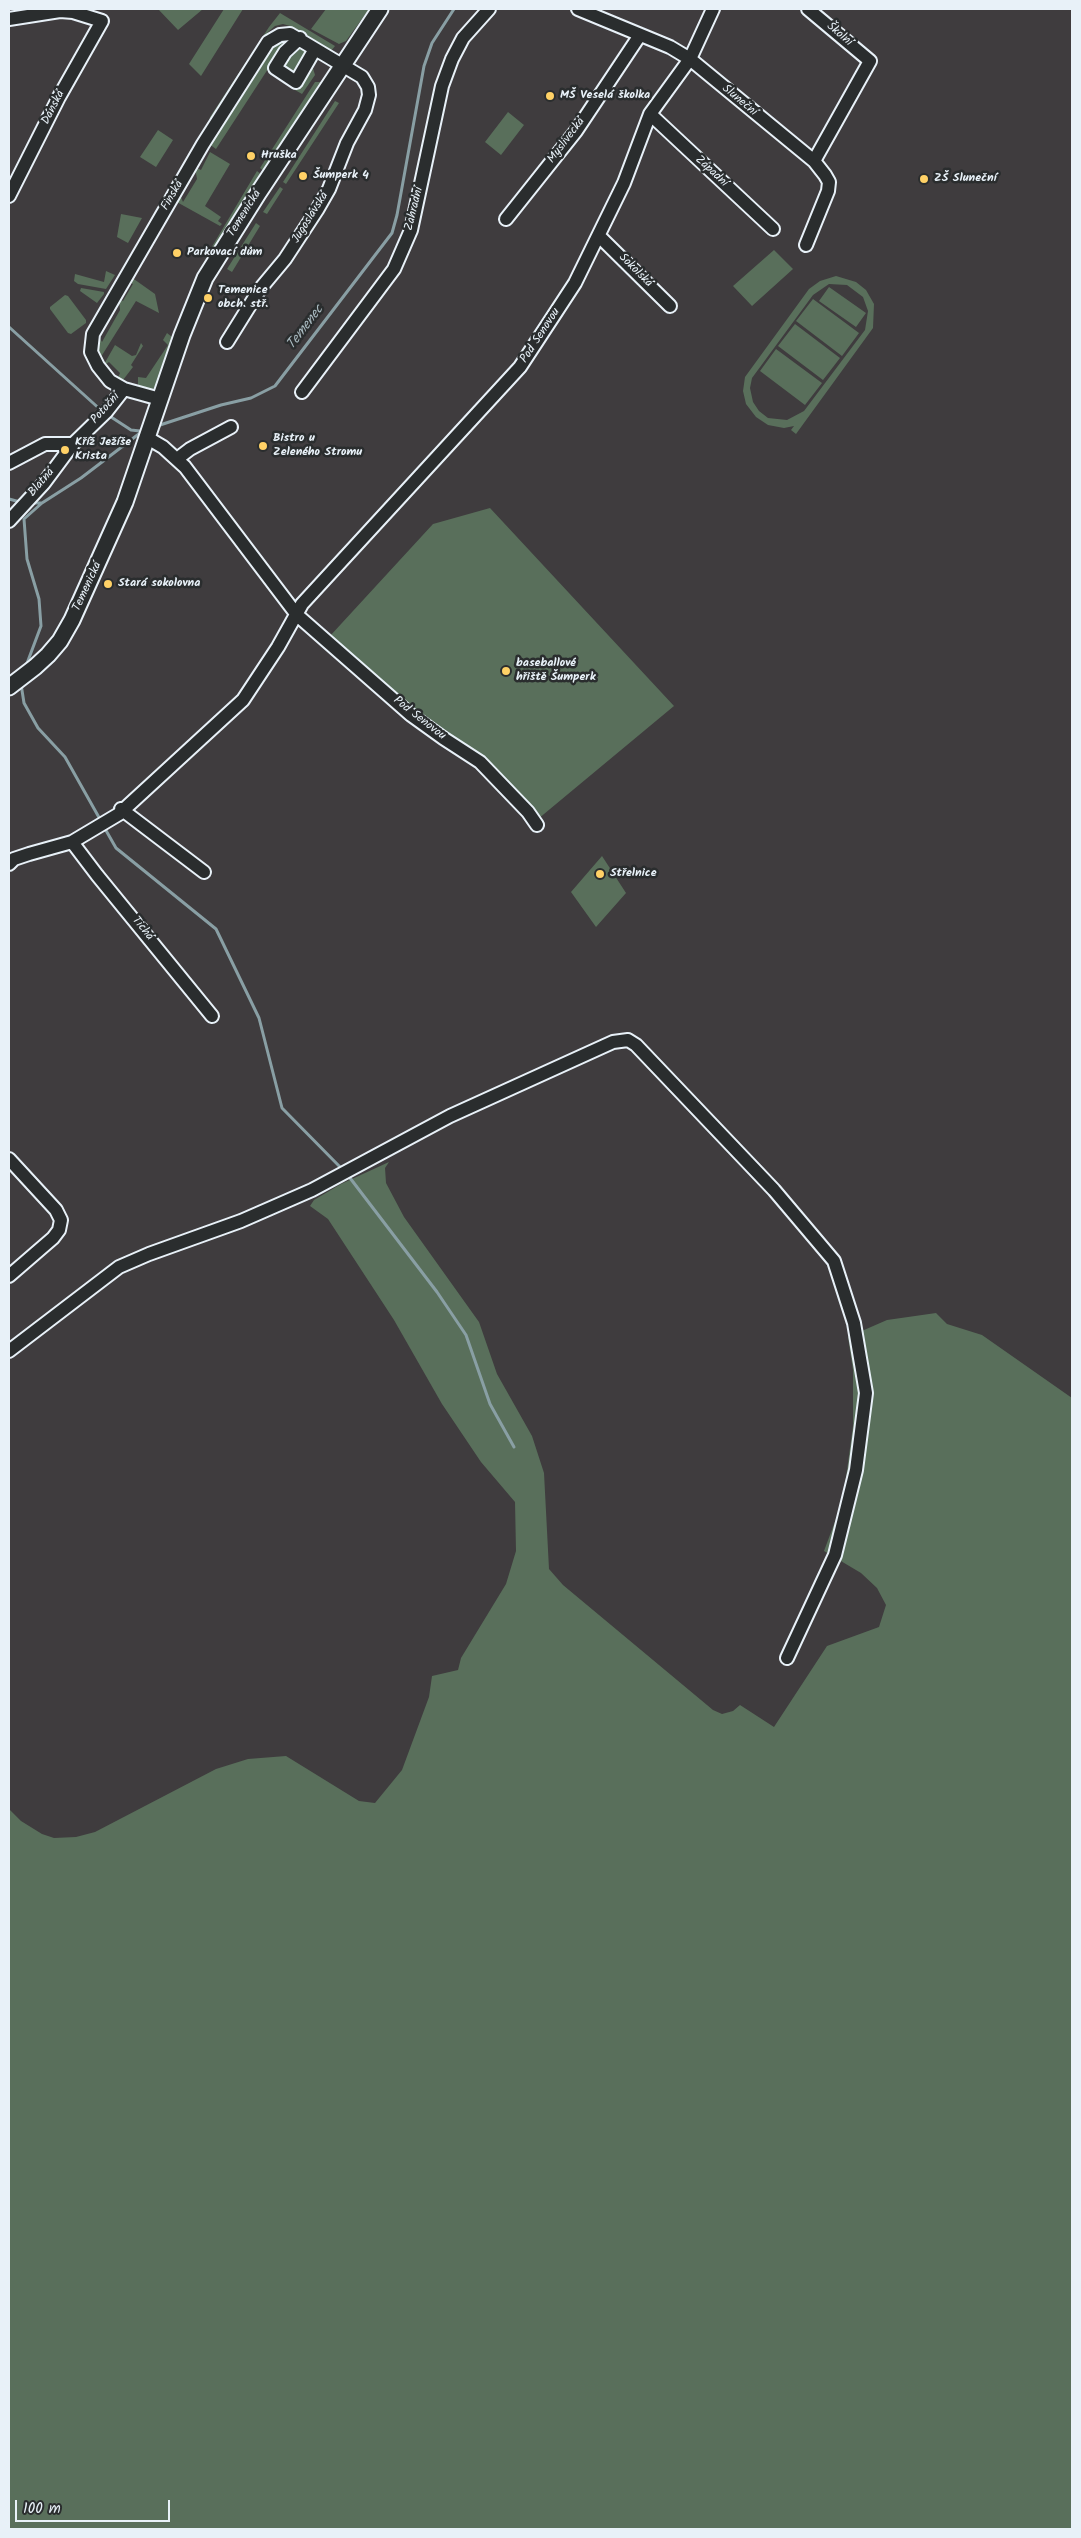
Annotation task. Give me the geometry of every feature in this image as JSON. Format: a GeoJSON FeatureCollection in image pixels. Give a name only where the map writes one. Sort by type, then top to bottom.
{"type":"FeatureCollection","features":[{"type":"Feature","properties":{"kind":"street","name":"Temenická"},"geometry":{"type":"LineString","coordinates":[[9,687],[35,668],[48,655],[60,641],[72,620],[125,502],[182,335],[205,278],[380,9]]}},
{"type":"Feature","properties":{"kind":"street","name":"Zahradní"},"geometry":{"type":"LineString","coordinates":[[302,392],[394,269],[411,230],[442,86],[452,59],[463,38],[489,9]]}},
{"type":"Feature","properties":{"kind":"street","name":"Sluneční"},"geometry":{"type":"LineString","coordinates":[[578,9],[670,47],[690,60],[814,161],[829,182],[828,191],[806,244]]}},
{"type":"Feature","properties":{"kind":"street","name":"Pod Senovou"},"geometry":{"type":"LineString","coordinates":[[9,864],[14,859],[72,842],[119,814],[122,809],[243,700],[302,604],[520,367],[575,283],[624,183],[650,114],[690,60],[713,9]]}},
{"type":"Feature","properties":{"kind":"street","name":"Školní"},"geometry":{"type":"LineString","coordinates":[[808,9],[870,61],[814,161]]}},
{"type":"Feature","properties":{"kind":"street","name":"Dánská"},"geometry":{"type":"LineString","coordinates":[[9,19],[60,11],[73,12],[102,21],[59,97],[9,196]]}},
{"type":"Feature","properties":{"kind":"street","name":"Finská"},"geometry":{"type":"LineString","coordinates":[[159,404],[124,390],[110,381],[91,352],[93,334],[208,137],[268,42],[285,34],[300,38]]}},
{"type":"Feature","properties":{"kind":"street","name":"Myslivecká"},"geometry":{"type":"LineString","coordinates":[[506,219],[576,131],[640,35]]}},
{"type":"Feature","properties":{"kind":"street"},"geometry":{"type":"LineString","coordinates":[[315,49],[296,82],[275,68],[286,52],[300,38],[342,66]]}},
{"type":"Feature","properties":{"kind":"street","name":"Jugoslávská"},"geometry":{"type":"LineString","coordinates":[[227,342],[260,289],[285,259],[330,189],[347,143],[365,110],[369,96],[368,87],[362,78],[342,66]]}},
{"type":"Feature","properties":{"kind":"street","name":"Západní"},"geometry":{"type":"LineString","coordinates":[[650,114],[773,229]]}},
{"type":"Feature","properties":{"kind":"street","name":"Sokolská"},"geometry":{"type":"LineString","coordinates":[[599,236],[670,306]]}},
{"type":"Feature","properties":{"kind":"street","name":"Potoční"},"geometry":{"type":"LineString","coordinates":[[73,444],[106,412],[124,390]]}},
{"type":"Feature","properties":{"kind":"street"},"geometry":{"type":"LineString","coordinates":[[178,459],[190,449],[231,427]]}},
{"type":"Feature","properties":{"kind":"street"},"geometry":{"type":"LineString","coordinates":[[147,435],[178,459],[297,615]]}},
{"type":"Feature","properties":{"kind":"street"},"geometry":{"type":"LineString","coordinates":[[9,463],[45,444],[73,444]]}},
{"type":"Feature","properties":{"kind":"street","name":"Blatná"},"geometry":{"type":"LineString","coordinates":[[9,521],[44,482],[73,444]]}},
{"type":"Feature","properties":{"kind":"street","name":"Pod Senovou"},"geometry":{"type":"LineString","coordinates":[[297,615],[411,715],[442,738],[480,762],[528,812],[537,825]]}},
{"type":"Feature","properties":{"kind":"street"},"geometry":{"type":"LineString","coordinates":[[122,809],[204,872]]}},
{"type":"Feature","properties":{"kind":"street","name":"Tichá"},"geometry":{"type":"LineString","coordinates":[[72,842],[212,1016]]}},
{"type":"Feature","properties":{"kind":"street"},"geometry":{"type":"LineString","coordinates":[[9,1352],[120,1267],[149,1254],[241,1221],[312,1190],[450,1116],[613,1042],[628,1040],[636,1044],[774,1190],[834,1261],[854,1323],[866,1393],[856,1470],[835,1555],[787,1658]]}},
{"type":"Feature","properties":{"kind":"street"},"geometry":{"type":"LineString","coordinates":[[9,1159],[56,1210],[61,1220],[59,1230],[53,1238],[9,1276]]}},
{"type":"Feature","properties":{"kind":"green space"},"geometry":{"type":"Polygon","coordinates":[[[158,9],[203,9],[178,30],[158,9]]]}},
{"type":"Feature","properties":{"kind":"green space"},"geometry":{"type":"Polygon","coordinates":[[[224,9],[243,9],[201,76],[189,64],[224,9]]]}},
{"type":"Feature","properties":{"kind":"green space"},"geometry":{"type":"Polygon","coordinates":[[[326,9],[369,9],[346,41],[339,44],[311,29],[326,9]]]}},
{"type":"Feature","properties":{"kind":"green space"},"geometry":{"type":"Polygon","coordinates":[[[280,13],[335,46],[331,51],[290,26],[283,24],[275,26],[268,32],[208,128],[210,117],[280,13]]]}},
{"type":"Feature","properties":{"kind":"green space"},"geometry":{"type":"Polygon","coordinates":[[[285,39],[293,39],[284,46],[216,149],[209,144],[274,43],[285,39]]]}},
{"type":"Feature","properties":{"kind":"green space"},"geometry":{"type":"Polygon","coordinates":[[[298,45],[310,53],[296,77],[279,67],[298,45]]]}},
{"type":"Feature","properties":{"kind":"green space"},"geometry":{"type":"Polygon","coordinates":[[[312,65],[315,75],[302,94],[295,90],[312,65]]]}},
{"type":"Feature","properties":{"kind":"green space"},"geometry":{"type":"Polygon","coordinates":[[[315,82],[321,82],[265,172],[260,168],[315,82]]]}},
{"type":"Feature","properties":{"kind":"green space"},"geometry":{"type":"Polygon","coordinates":[[[335,101],[339,103],[286,184],[283,182],[335,101]]]}},
{"type":"Feature","properties":{"kind":"green space"},"geometry":{"type":"Polygon","coordinates":[[[508,112],[524,125],[501,155],[485,142],[508,112]]]}},
{"type":"Feature","properties":{"kind":"green space"},"geometry":{"type":"Polygon","coordinates":[[[158,130],[173,140],[156,167],[140,157],[158,130]]]}},
{"type":"Feature","properties":{"kind":"green space"},"geometry":{"type":"Polygon","coordinates":[[[210,152],[230,164],[205,206],[221,217],[218,221],[222,224],[220,226],[175,201],[180,195],[183,202],[197,179],[195,167],[201,170],[210,152]]]}},
{"type":"Feature","properties":{"kind":"green space"},"geometry":{"type":"Polygon","coordinates":[[[257,171],[262,175],[231,225],[204,260],[257,171]]]}},
{"type":"Feature","properties":{"kind":"green space"},"geometry":{"type":"Polygon","coordinates":[[[280,187],[283,189],[267,214],[263,212],[280,187]]]}},
{"type":"Feature","properties":{"kind":"green space"},"geometry":{"type":"Polygon","coordinates":[[[121,214],[142,218],[128,243],[117,237],[121,214]]]}},
{"type":"Feature","properties":{"kind":"green space"},"geometry":{"type":"Polygon","coordinates":[[[256,223],[260,226],[232,272],[227,269],[256,223]]]}},
{"type":"Feature","properties":{"kind":"green space"},"geometry":{"type":"Polygon","coordinates":[[[774,250],[793,269],[752,306],[733,286],[774,250]]]}},
{"type":"Feature","properties":{"kind":"green space"},"geometry":{"type":"Polygon","coordinates":[[[106,271],[115,275],[106,289],[78,284],[74,281],[75,274],[104,282],[106,271]]]}},
{"type":"Feature","properties":{"kind":"green space"},"geometry":{"type":"Polygon","coordinates":[[[836,276],[856,282],[866,290],[874,304],[873,328],[796,434],[791,430],[794,426],[784,428],[768,425],[756,417],[746,404],[743,391],[745,377],[809,289],[820,281],[836,276]],[[829,284],[813,295],[752,378],[750,388],[753,402],[759,411],[768,418],[787,420],[804,411],[865,330],[868,311],[863,297],[847,285],[829,284]]]}},
{"type":"Feature","properties":{"kind":"green space"},"geometry":{"type":"Polygon","coordinates":[[[131,277],[155,294],[159,313],[136,301],[99,360],[96,352],[98,335],[102,342],[120,310],[119,299],[123,301],[133,284],[129,282],[131,277]]]}},
{"type":"Feature","properties":{"kind":"green space"},"geometry":{"type":"Polygon","coordinates":[[[829,287],[866,313],[856,327],[819,301],[829,287]]]}},
{"type":"Feature","properties":{"kind":"green space"},"geometry":{"type":"Polygon","coordinates":[[[81,288],[104,292],[104,294],[97,303],[80,291],[81,288]]]}},
{"type":"Feature","properties":{"kind":"green space"},"geometry":{"type":"Polygon","coordinates":[[[65,295],[68,296],[86,320],[86,323],[71,334],[68,333],[50,309],[65,295]]]}},
{"type":"Feature","properties":{"kind":"green space"},"geometry":{"type":"Polygon","coordinates":[[[813,299],[859,333],[842,356],[796,321],[813,299]]]}},
{"type":"Feature","properties":{"kind":"green space"},"geometry":{"type":"Polygon","coordinates":[[[795,324],[840,358],[823,380],[778,346],[795,324]]]}},
{"type":"Feature","properties":{"kind":"green space"},"geometry":{"type":"Polygon","coordinates":[[[167,333],[172,337],[155,388],[149,390],[142,389],[138,385],[138,377],[146,378],[168,345],[163,340],[167,333]]]}},
{"type":"Feature","properties":{"kind":"green space"},"geometry":{"type":"Polygon","coordinates":[[[141,343],[143,346],[131,365],[133,367],[123,380],[117,380],[120,373],[109,362],[103,366],[115,345],[132,356],[136,355],[141,343]]]}},
{"type":"Feature","properties":{"kind":"green space"},"geometry":{"type":"Polygon","coordinates":[[[776,349],[822,383],[805,405],[760,371],[776,349]]]}},
{"type":"Feature","properties":{"kind":"green space","name":"baseballové hřiště Šumperk"},"geometry":{"type":"Polygon","coordinates":[[[490,508],[674,706],[538,819],[478,752],[430,722],[330,636],[433,524],[490,508]]]}},
{"type":"Feature","properties":{"kind":"green space","name":"Střelnice"},"geometry":{"type":"Polygon","coordinates":[[[602,856],[626,893],[596,927],[571,892],[602,856]]]}},
{"type":"Feature","properties":{"kind":"green space"},"geometry":{"type":"Polygon","coordinates":[[[389,1162],[385,1168],[386,1183],[404,1217],[479,1322],[497,1374],[532,1436],[544,1473],[549,1569],[563,1585],[713,1710],[722,1714],[733,1711],[740,1705],[774,1727],[827,1646],[879,1627],[886,1605],[877,1588],[861,1573],[824,1551],[843,1500],[853,1426],[853,1370],[848,1337],[887,1320],[936,1313],[947,1324],[982,1335],[1072,1398],[1072,2529],[9,2529],[9,1809],[21,1821],[42,1834],[54,1838],[76,1837],[95,1832],[216,1769],[248,1759],[286,1756],[359,1801],[375,1803],[402,1770],[429,1697],[432,1676],[458,1670],[461,1658],[506,1584],[516,1551],[515,1502],[481,1462],[442,1404],[394,1320],[328,1219],[310,1206],[314,1200],[341,1184],[389,1162]]]}},
{"type":"Feature","properties":{"kind":"waterway","name":"Temenec"},"geometry":{"type":"LineString","coordinates":[[157,426],[221,405],[251,398],[275,386],[392,233],[397,215],[424,66],[432,43],[454,9]]}},
{"type":"Feature","properties":{"kind":"waterway"},"geometry":{"type":"LineString","coordinates":[[9,327],[103,412]]}},
{"type":"Feature","properties":{"kind":"waterway"},"geometry":{"type":"LineString","coordinates":[[108,415],[131,430],[140,431]]}},
{"type":"Feature","properties":{"kind":"waterway","name":"Temenec"},"geometry":{"type":"LineString","coordinates":[[32,503],[42,503],[81,478],[144,430]]}},
{"type":"Feature","properties":{"kind":"waterway","name":"Temenec"},"geometry":{"type":"LineString","coordinates":[[9,499],[20,502]]}},
{"type":"Feature","properties":{"kind":"waterway"},"geometry":{"type":"LineString","coordinates":[[26,666],[41,626],[39,599],[27,559],[24,519],[42,503]]}},
{"type":"Feature","properties":{"kind":"waterway"},"geometry":{"type":"LineString","coordinates":[[21,684],[24,703],[38,728],[65,757],[101,821]]}},
{"type":"Feature","properties":{"kind":"waterway"},"geometry":{"type":"LineString","coordinates":[[104,827],[116,848],[216,929],[259,1018],[282,1108],[343,1170]]}},
{"type":"Feature","properties":{"kind":"waterway"},"geometry":{"type":"LineString","coordinates":[[347,1174],[437,1292],[466,1335],[490,1404],[514,1447]]}},
{"type":"Feature","properties":{"kind":"place","name":"MŠ Veselá školka"},"geometry":{"type":"Point","coordinates":[550,96]}},
{"type":"Feature","properties":{"kind":"place","name":"Hruška"},"geometry":{"type":"Point","coordinates":[251,156]}},
{"type":"Feature","properties":{"kind":"place","name":"Šumperk 4"},"geometry":{"type":"Point","coordinates":[303,176]}},
{"type":"Feature","properties":{"kind":"place","name":"ZŠ Sluneční"},"geometry":{"type":"Point","coordinates":[924,179]}},
{"type":"Feature","properties":{"kind":"place","name":"Parkovací dům"},"geometry":{"type":"Point","coordinates":[177,253]}},
{"type":"Feature","properties":{"kind":"place","name":"Temenice obch. stř."},"geometry":{"type":"Point","coordinates":[208,298]}},
{"type":"Feature","properties":{"kind":"place","name":"Bistro u Zeleného Stromu"},"geometry":{"type":"Point","coordinates":[263,446]}},
{"type":"Feature","properties":{"kind":"place","name":"Kříž Ježíše Krista"},"geometry":{"type":"Point","coordinates":[65,450]}},
{"type":"Feature","properties":{"kind":"place","name":"Stará sokolovna"},"geometry":{"type":"Point","coordinates":[108,584]}},
{"type":"Feature","properties":{"kind":"place","name":"baseballové hřiště Šumperk"},"geometry":{"type":"Point","coordinates":[506,671]}},
{"type":"Feature","properties":{"kind":"place","name":"Střelnice"},"geometry":{"type":"Point","coordinates":[600,874]}}]}
